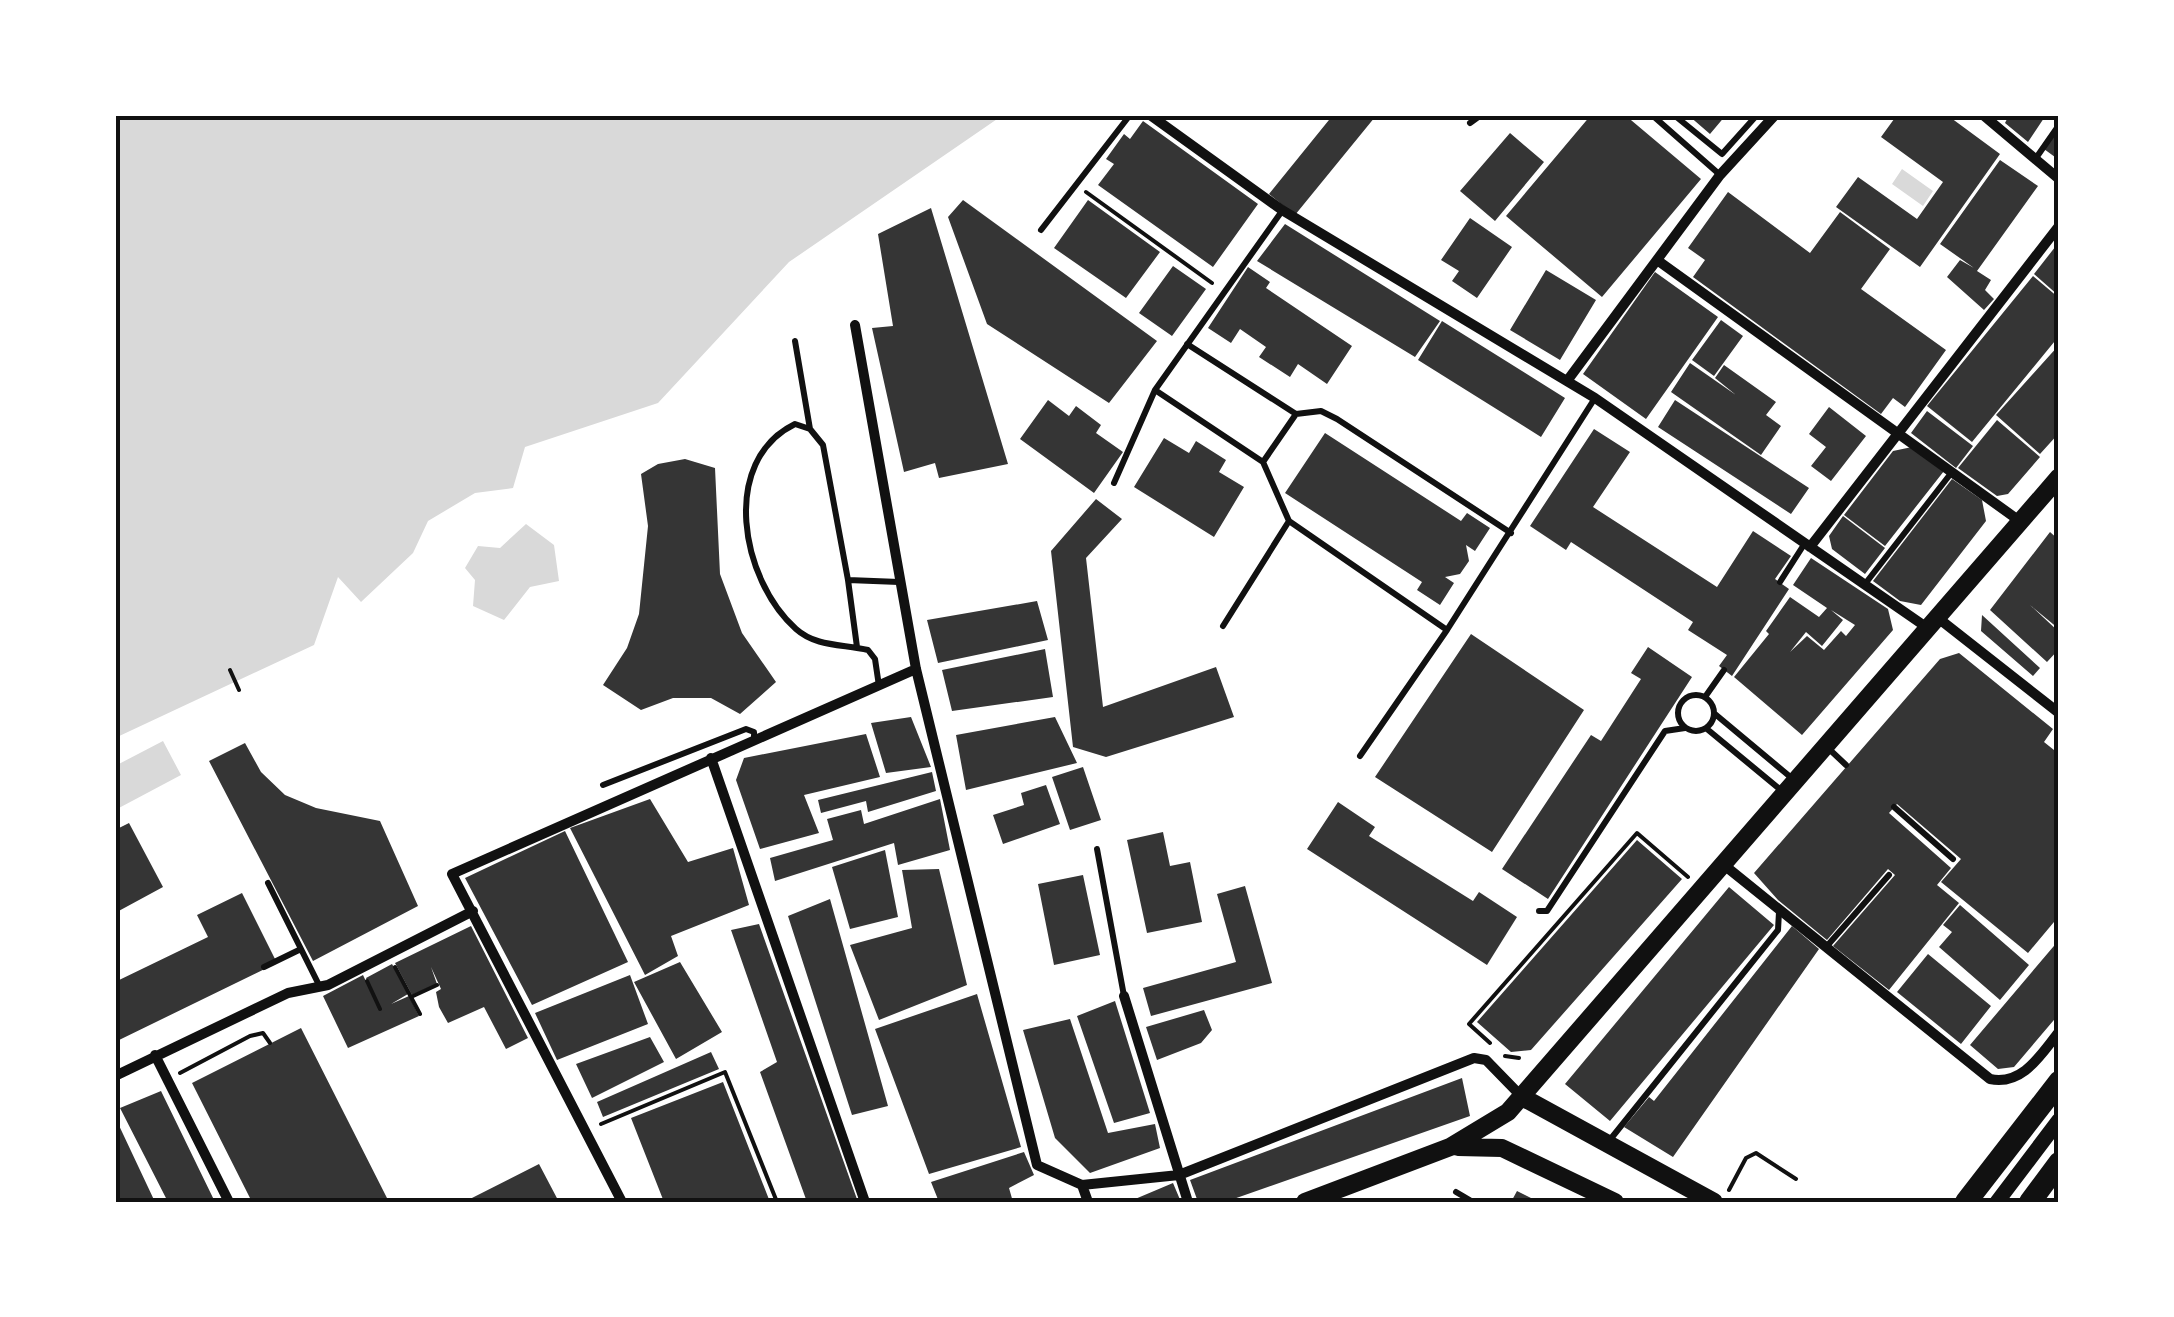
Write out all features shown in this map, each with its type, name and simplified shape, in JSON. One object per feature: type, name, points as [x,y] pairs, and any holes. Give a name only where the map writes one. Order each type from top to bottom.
[{"type":"highway","points":[[1966,1202],[2059,1082]]},
{"type":"highway","points":[[2030,1202],[2059,1163]]},
{"type":"main road","points":[[1306,1202],[1450,1147],[1497,1121],[1522,1097],[2059,477]]},
{"type":"main road","points":[[1522,1097],[1714,1202]]},
{"type":"main road","points":[[1497,1121],[1495,1130],[1502,1148]]},
{"type":"main road","points":[[1450,1147],[1502,1148],[1610,1201]]},
{"type":"street","points":[[1150,115],[1282,210],[1595,398],[2059,713]]},
{"type":"street","points":[[1567,381],[1720,175],[1775,115]]},
{"type":"street","points":[[1983,115],[2059,179]]},
{"type":"street","points":[[1808,545],[2059,226]]},
{"type":"street","points":[[1657,260],[2020,522]]},
{"type":"street","points":[[855,325],[916,669],[1035,1160],[1040,1167],[1082,1185],[1178,1175],[1465,1060],[1486,1060],[1522,1097]]},
{"type":"street","points":[[622,1202],[452,874],[916,669]]},
{"type":"street","points":[[711,758],[864,1202]]},
{"type":"street","points":[[1724,865],[1990,1079],[2008,1080],[2020,1075],[2059,1032]]},
{"type":"street","points":[[115,1076],[288,992],[319,985],[361,968],[473,910]]},
{"type":"street","points":[[1124,996],[1188,1202]]},
{"type":"street","points":[[155,1055],[228,1202]]},
{"type":"street","points":[[1997,1202],[2059,1120]]},
{"type":"street","points":[[1082,1185],[1088,1202]]},
{"type":"lane","points":[[1040,230],[1130,115]]},
{"type":"lane","points":[[1470,123],[1481,115]]},
{"type":"lane","points":[[1652,115],[1720,175]]},
{"type":"lane","points":[[1674,115],[1724,154],[1756,115]]},
{"type":"lane","points":[[2036,158],[2059,125]]},
{"type":"lane","points":[[1114,483],[1155,390],[1282,210]]},
{"type":"lane","points":[[795,341],[810,429],[823,445],[857,647]]},
{"type":"lane","points":[[1187,344],[1296,414],[1321,411],[1337,420],[1512,533]]},
{"type":"lane","points":[[1155,390],[1263,462],[1289,522],[1447,630]]},
{"type":"lane","points":[[1360,756],[1512,533],[1595,398]]},
{"type":"lane","points":[[1263,462],[1296,414]]},
{"type":"lane","points":[[810,429],[794,424],[777,433],[748,475],[747,516],[757,567],[774,605],[798,631],[821,643],[868,650],[875,660],[878,686]]},
{"type":"lane","points":[[1864,584],[1953,471]]},
{"type":"lane","points":[[1223,626],[1289,522]]},
{"type":"lane","points":[[1780,582],[1808,545]]},
{"type":"lane","points":[[848,580],[901,582]]},
{"type":"lane","points":[[1685,728],[1678,712],[1682,700],[1705,697],[1724,670]]},
{"type":"lane","points":[[1705,697],[1714,714],[1792,789]]},
{"type":"lane","points":[[1706,728],[1714,714]]},
{"type":"lane","points":[[1540,912],[1546,913],[1666,730],[1706,728],[1792,789]]},
{"type":"lane","points":[[603,785],[746,729],[754,732],[754,740]]},
{"type":"lane","points":[[1827,748],[1846,765]]},
{"type":"lane","points":[[1894,808],[1953,860]]},
{"type":"lane","points":[[1098,849],[1124,996]]},
{"type":"lane","points":[[1827,946],[1889,875]]},
{"type":"lane","points":[[268,883],[319,985]]},
{"type":"lane","points":[[1606,1146],[1619,1123],[1778,930],[1779,912]]},
{"type":"lane","points":[[264,968],[300,948]]},
{"type":"lane","points":[[1456,1192],[1473,1202]]},
{"type":"path","points":[[1076,184],[1224,292]]},
{"type":"path","points":[[230,670],[239,690]]},
{"type":"path","points":[[1520,1058],[1504,1056],[1470,1024],[1637,833],[1688,877]]},
{"type":"path","points":[[388,954],[420,1014]]},
{"type":"path","points":[[361,968],[380,1009]]},
{"type":"path","points":[[411,998],[437,986]]},
{"type":"path","points":[[167,1080],[250,1036],[263,1033],[270,1044]]},
{"type":"path","points":[[585,1130],[725,1072],[777,1202]]},
{"type":"path","points":[[1723,1202],[1746,1158],[1756,1153],[1796,1180]]},
{"type":"shaded area","points":[[115,115],[1003,115],[789,262],[658,403],[525,447],[513,488],[475,493],[428,521],[413,553],[361,602],[338,577],[314,645],[115,738]]},
{"type":"shaded area","points":[[1902,169],[1933,191],[1923,206],[1892,184]]},
{"type":"shaded area","points":[[526,524],[554,545],[559,581],[530,587],[504,620],[473,606],[475,580],[465,568],[478,546],[500,548]]},
{"type":"shaded area","points":[[163,741],[181,775],[117,809],[115,766]]},
{"type":"building","points":[[1333,115],[1375,117],[1295,215],[1269,194]]},
{"type":"building","points":[[1591,115],[1625,115],[1701,179],[1602,297],[1506,216]]},
{"type":"building","points":[[1688,115],[1726,115],[1710,134]]},
{"type":"building","points":[[1897,115],[1947,115],[2000,154],[1920,267],[1836,207],[1858,177],[1917,219],[1943,182],[1881,137]]},
{"type":"building","points":[[2009,115],[2046,115],[2028,142],[2005,123]]},
{"type":"building","points":[[1143,121],[1258,204],[1213,267],[1098,185],[1114,164],[1106,159],[1124,134],[1130,139]]},
{"type":"building","points":[[2059,128],[2059,160],[2044,149]]},
{"type":"building","points":[[1510,133],[1544,162],[1495,221],[1460,191]]},
{"type":"building","points":[[2000,160],[2038,186],[1977,271],[1991,280],[1985,290],[1994,299],[1984,310],[1947,277],[1960,260],[1974,268],[1940,244]]},
{"type":"building","points":[[1728,192],[1810,253],[1840,212],[1890,249],[1861,289],[1946,350],[1905,407],[1893,398],[1881,414],[1693,277],[1705,260],[1688,248]]},
{"type":"building","points":[[963,200],[1157,341],[1109,403],[987,324],[948,217]]},
{"type":"building","points":[[1088,200],[1160,252],[1126,298],[1054,248]]},
{"type":"building","points":[[931,208],[1008,464],[939,478],[935,463],[904,472],[872,328],[893,326],[878,234]]},
{"type":"building","points":[[1470,218],[1512,247],[1477,298],[1452,281],[1459,271],[1441,260]]},
{"type":"building","points":[[1285,224],[1440,321],[1415,357],[1257,261]]},
{"type":"building","points":[[2059,242],[2059,296],[2034,274]]},
{"type":"building","points":[[1173,266],[1206,289],[1172,336],[1139,313]]},
{"type":"building","points":[[1248,267],[1270,282],[1266,288],[1352,346],[1327,384],[1298,364],[1290,377],[1259,357],[1266,347],[1240,329],[1231,343],[1208,328]]},
{"type":"building","points":[[1546,270],[1596,300],[1560,360],[1510,330]]},
{"type":"building","points":[[1655,272],[1718,317],[1646,419],[1583,374]]},
{"type":"building","points":[[2033,276],[2059,298],[2059,336],[1972,442],[1927,406]]},
{"type":"building","points":[[1721,320],[1743,336],[1714,376],[1692,360]]},
{"type":"building","points":[[1442,321],[1565,398],[1541,437],[1418,360]]},
{"type":"building","points":[[2059,345],[2059,433],[2040,454],[1996,415]]},
{"type":"building","points":[[1690,363],[1736,395],[1715,378],[1724,365],[1776,402],[1766,415],[1781,426],[1761,455],[1671,392]]},
{"type":"building","points":[[1048,400],[1069,416],[1076,406],[1101,425],[1096,433],[1123,452],[1094,493],[1020,439]]},
{"type":"building","points":[[1675,400],[1809,488],[1791,514],[1658,427]]},
{"type":"building","points":[[1829,407],[1866,436],[1831,481],[1811,466],[1826,447],[1809,434]]},
{"type":"building","points":[[1927,411],[1973,446],[1956,468],[1911,433]]},
{"type":"building","points":[[1997,420],[2040,457],[2008,494],[1997,496],[1958,468]]},
{"type":"building","points":[[1594,429],[1630,452],[1593,507],[1717,587],[1753,531],[1791,556],[1775,579],[1789,589],[1732,676],[1719,666],[1727,655],[1688,630],[1693,622],[1571,542],[1566,550],[1530,526]]},
{"type":"building","points":[[1325,433],[1461,521],[1467,513],[1490,528],[1475,551],[1466,545],[1469,561],[1460,574],[1445,577],[1454,583],[1440,605],[1417,590],[1422,582],[1285,493]]},
{"type":"building","points":[[1164,438],[1189,453],[1196,441],[1226,460],[1219,472],[1244,487],[1214,537],[1134,487]]},
{"type":"building","points":[[1912,447],[1944,471],[1885,546],[1844,515],[1893,451]]},
{"type":"building","points":[[685,459],[715,468],[720,574],[742,633],[776,682],[740,714],[711,698],[673,698],[641,710],[603,685],[627,648],[639,614],[648,526],[641,474],[658,464]]},
{"type":"building","points":[[1952,479],[1982,500],[1986,521],[1921,605],[1900,601],[1873,581]]},
{"type":"building","points":[[1096,499],[1122,519],[1086,558],[1103,707],[1216,667],[1234,717],[1106,757],[1073,747],[1051,551]]},
{"type":"building","points":[[1843,516],[1885,548],[1865,574],[1832,549],[1829,536]]},
{"type":"building","points":[[2050,532],[2059,540],[2059,629],[2030,605],[2059,632],[2059,649],[2047,662],[1990,610]]},
{"type":"building","points":[[1811,558],[1888,609],[1893,630],[1802,735],[1734,677],[1769,634],[1766,631],[1790,597],[1819,617],[1827,608],[1793,585]],"holes":[[[1831,610],[1855,625],[1846,636],[1841,631],[1824,650],[1807,636],[1790,652],[1806,632],[1822,646],[1843,620]]]},
{"type":"building","points":[[1037,601],[1048,640],[938,663],[927,620]]},
{"type":"building","points":[[1982,615],[2040,668],[2033,676],[1981,631]]},
{"type":"building","points":[[1471,634],[1584,710],[1492,852],[1375,777]]},
{"type":"building","points":[[1648,647],[1692,677],[1548,899],[1502,869],[1591,735],[1601,741],[1641,679],[1631,673]]},
{"type":"building","points":[[1045,649],[1053,697],[952,711],[942,670]]},
{"type":"building","points":[[1959,653],[2053,729],[2044,742],[2059,754],[2059,916],[2028,953],[1941,882],[1961,859],[1897,804],[1889,813],[1951,868],[1937,885],[1959,903],[1889,990],[1833,946],[1895,875],[1888,869],[1827,940],[1778,900],[1754,873],[1940,659]]},
{"type":"building","points":[[911,717],[931,767],[886,773],[871,723]]},
{"type":"building","points":[[1055,717],[1077,763],[966,790],[956,735]]},
{"type":"building","points":[[866,734],[880,777],[804,795],[819,833],[760,849],[736,780],[744,758]]},
{"type":"building","points":[[245,743],[261,772],[285,795],[316,808],[380,821],[418,906],[313,961],[209,761]]},
{"type":"building","points":[[1083,767],[1101,820],[1070,830],[1052,777]]},
{"type":"building","points":[[932,772],[936,791],[868,812],[866,801],[821,813],[818,800]]},
{"type":"building","points":[[1046,785],[1060,824],[1003,844],[993,815],[1024,805],[1021,793]]},
{"type":"building","points":[[650,799],[688,862],[733,848],[749,905],[671,936],[678,956],[645,975],[570,828]]},
{"type":"building","points":[[940,799],[950,850],[898,865],[894,843],[775,881],[770,858],[833,840],[827,819],[861,810],[864,824]]},
{"type":"building","points":[[1338,802],[1375,827],[1369,836],[1473,901],[1479,892],[1517,917],[1487,965],[1307,849]]},
{"type":"building","points":[[129,823],[163,887],[115,913],[115,830]]},
{"type":"building","points":[[565,831],[628,962],[532,1005],[465,878]]},
{"type":"building","points":[[1163,832],[1170,866],[1190,862],[1202,922],[1147,933],[1127,840]]},
{"type":"building","points":[[1637,840],[1682,879],[1531,1050],[1511,1052],[1477,1022]]},
{"type":"building","points":[[885,850],[898,917],[850,929],[832,867]]},
{"type":"building","points":[[939,869],[967,985],[879,1020],[850,945],[912,928],[902,870]]},
{"type":"building","points":[[1083,875],[1100,955],[1054,965],[1038,884]]},
{"type":"building","points":[[1245,886],[1272,983],[1151,1016],[1143,988],[1236,962],[1217,894]]},
{"type":"building","points":[[1729,887],[1774,925],[1610,1121],[1565,1084]]},
{"type":"building","points":[[242,893],[277,963],[115,1042],[115,982],[208,937],[197,915]]},
{"type":"building","points":[[830,899],[888,1106],[852,1115],[788,916]]},
{"type":"building","points":[[1960,905],[2029,965],[2000,1000],[1939,947],[1952,932],[1943,925]]},
{"type":"building","points":[[759,924],[858,1202],[807,1202],[760,1072],[777,1062],[731,930]]},
{"type":"building","points":[[471,926],[528,1038],[506,1049],[484,1007],[448,1023],[439,1007],[436,992],[441,989],[431,967],[437,984],[412,995],[395,963]]},
{"type":"building","points":[[1792,926],[1819,949],[1673,1157],[1624,1127],[1649,1097],[1654,1101]]},
{"type":"building","points":[[2059,940],[2059,1014],[2014,1067],[1998,1069],[1970,1045]]},
{"type":"building","points":[[1928,954],[1991,1006],[1961,1044],[1897,992]]},
{"type":"building","points":[[680,962],[722,1032],[676,1059],[634,982]]},
{"type":"building","points":[[392,964],[408,994],[391,1004],[409,996],[419,1016],[348,1048],[323,996],[363,975],[380,1011],[366,978]]},
{"type":"building","points":[[630,975],[648,1024],[557,1060],[535,1013]]},
{"type":"building","points":[[977,994],[1021,1147],[929,1174],[875,1029]]},
{"type":"building","points":[[1115,1001],[1150,1113],[1114,1123],[1077,1016]]},
{"type":"building","points":[[1204,1010],[1212,1030],[1201,1043],[1157,1060],[1146,1027]]},
{"type":"building","points":[[1070,1019],[1108,1133],[1155,1124],[1160,1148],[1090,1173],[1055,1138],[1023,1030]]},
{"type":"building","points":[[301,1028],[389,1202],[252,1202],[192,1083]]},
{"type":"building","points":[[650,1037],[664,1062],[592,1098],[576,1064]]},
{"type":"building","points":[[711,1052],[719,1069],[603,1117],[597,1102]]},
{"type":"building","points":[[1462,1078],[1470,1116],[1225,1202],[1198,1202],[1190,1180]]},
{"type":"building","points":[[723,1082],[770,1202],[664,1202],[631,1118]]},
{"type":"building","points":[[161,1091],[215,1202],[168,1202],[120,1108]]},
{"type":"building","points":[[115,1117],[155,1202],[115,1202]]},
{"type":"building","points":[[1024,1152],[1034,1175],[1009,1188],[1013,1202],[939,1202],[931,1182]]},
{"type":"building","points":[[539,1164],[559,1202],[464,1202]]},
{"type":"building","points":[[1173,1183],[1181,1202],[1128,1202]]},
{"type":"building","points":[[1517,1191],[1539,1202],[1511,1202]]}]
